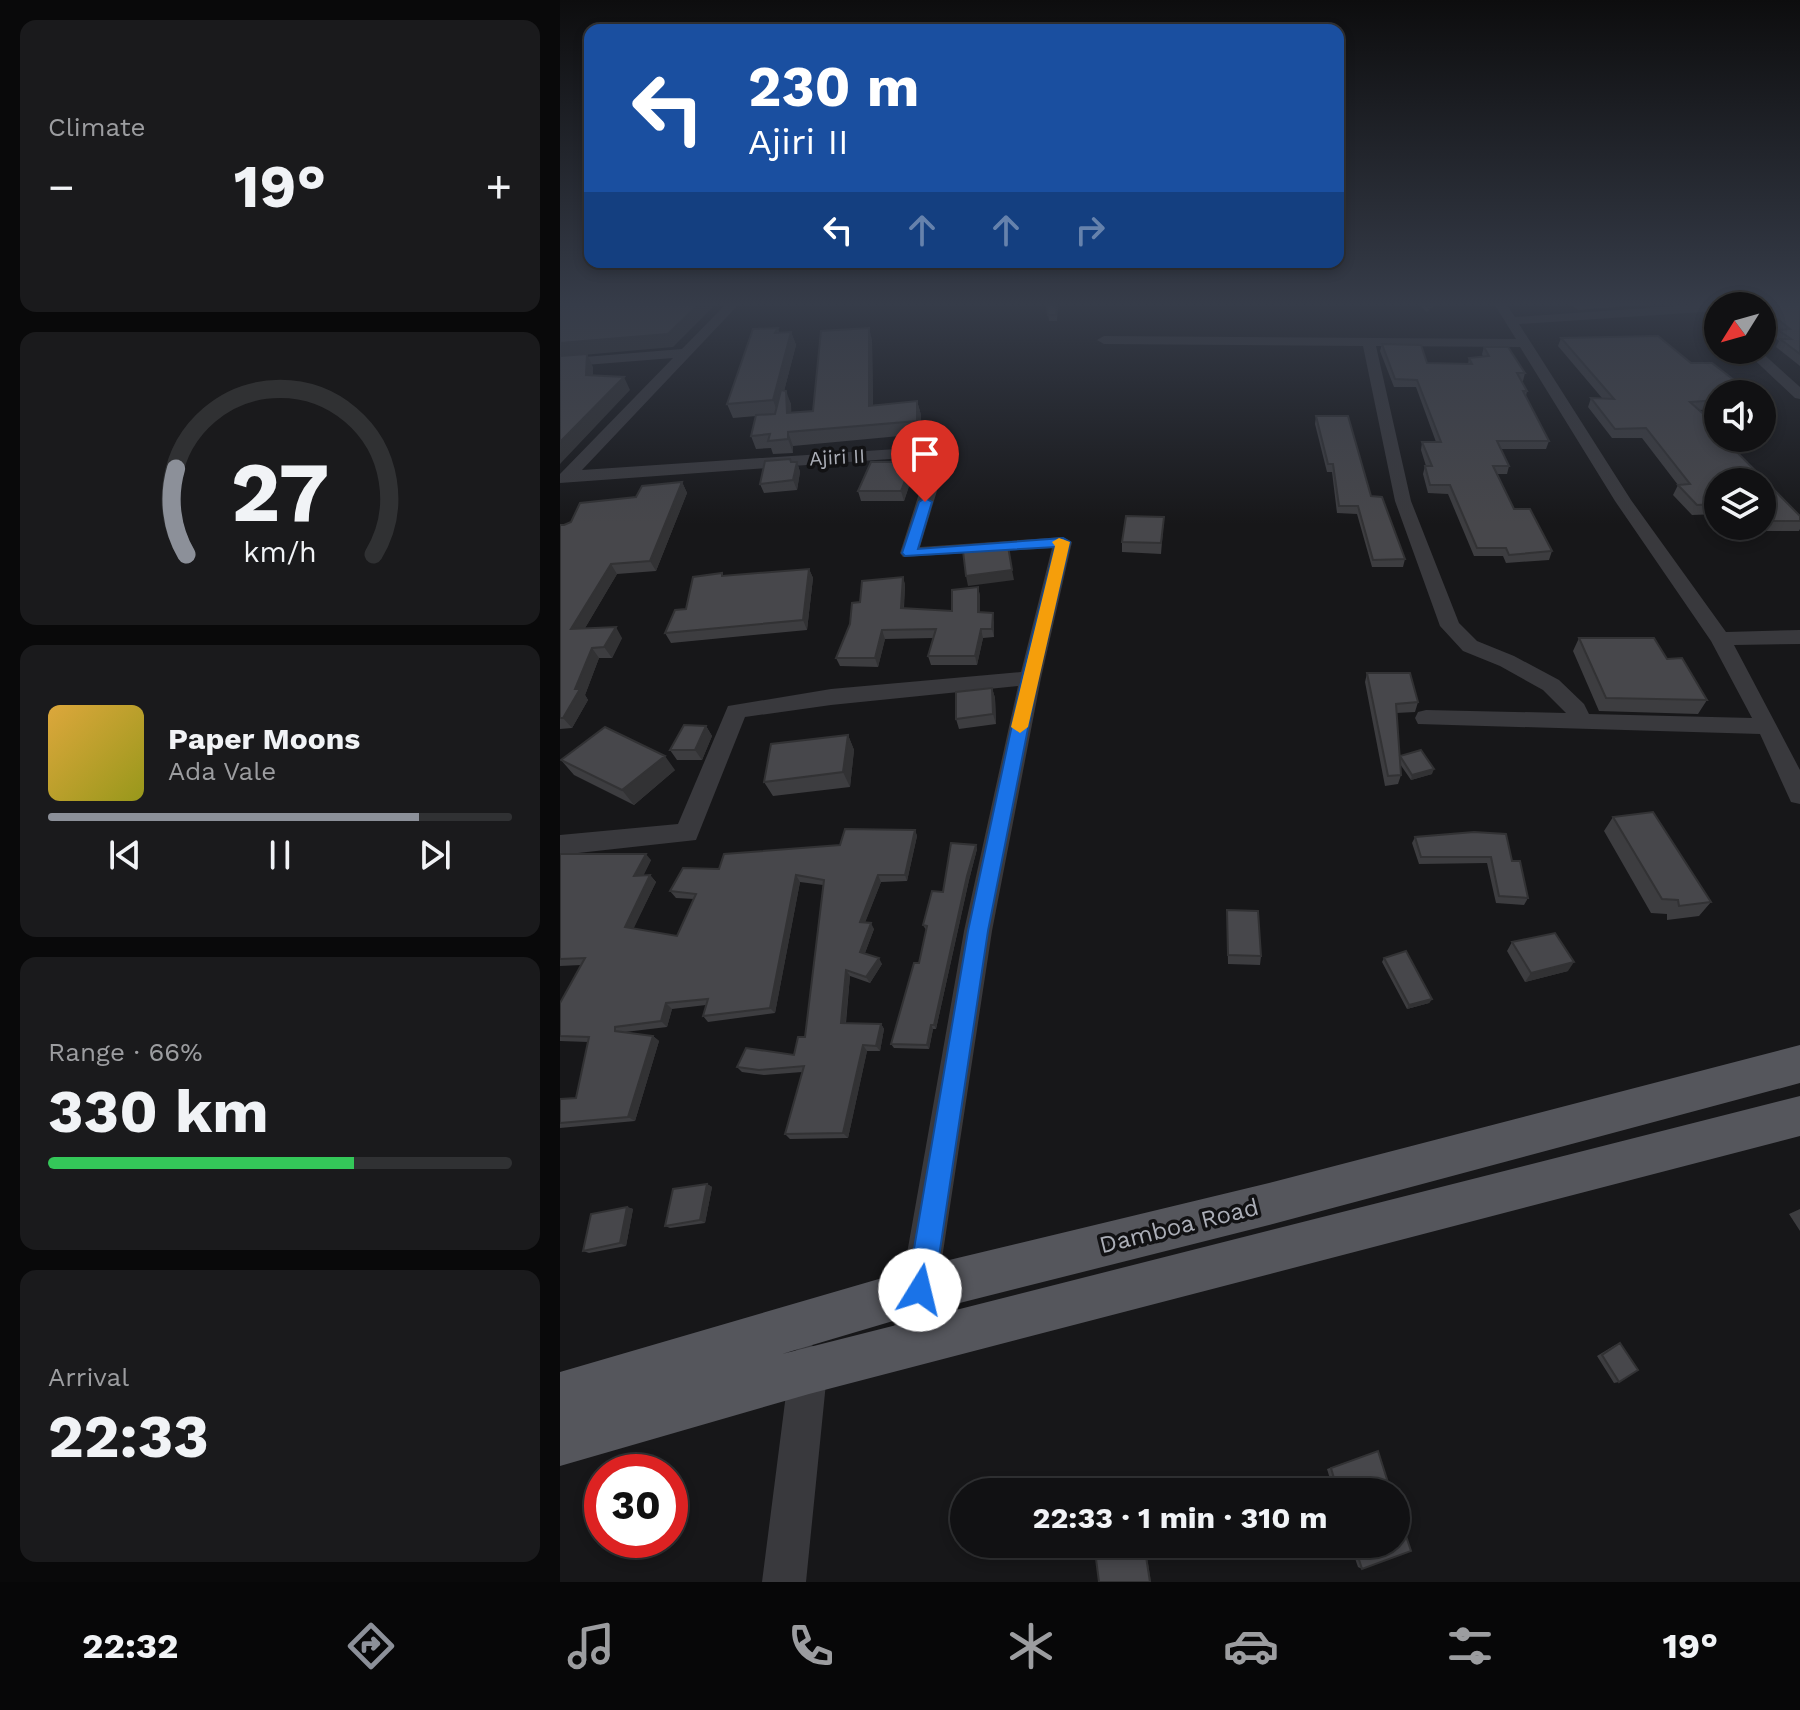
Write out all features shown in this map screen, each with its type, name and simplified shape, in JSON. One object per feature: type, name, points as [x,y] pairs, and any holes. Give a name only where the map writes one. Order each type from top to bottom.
[{"type":"main road","name":"Damboa Road","points":[[560,1396],[920,1290],[1269,1204],[1800,1064]]},
{"type":"main road","points":[[560,1441],[809,1370],[1800,1116]]},
{"type":"street","points":[[564,480],[666,376]]},
{"type":"street","points":[[1376,376],[1403,501],[1450,626],[1470,646],[1507,661],[1551,685],[1576,709],[1580,722]]},
{"type":"street","points":[[1545,376],[1623,501],[1720,639],[1768,726],[1800,795]]},
{"type":"street","points":[[1779,376],[1800,395]]},
{"type":"street","name":"Ajiri II","points":[[564,480],[941,451],[909,553],[1063,542],[1030,678],[978,931],[910,1344]]},
{"type":"street","points":[[1720,639],[1800,637]]},
{"type":"street","points":[[560,845],[687,833],[705,785],[726,744],[736,711],[831,697],[1030,678]]},
{"type":"street","points":[[1426,718],[1768,726]]},
{"type":"street","points":[[784,1582],[809,1370],[809,1325]]},
{"type":"building","points":[[560,376],[624,377],[560,442]]},
{"type":"building","points":[[737,376],[779,376],[773,400],[727,404]]},
{"type":"building","points":[[817,376],[869,376],[869,406],[917,401],[917,421],[788,432],[788,439],[768,441],[770,434],[751,436],[756,415],[775,414],[781,390],[786,391],[787,413],[813,411]]},
{"type":"building","points":[[1394,376],[1519,376],[1527,391],[1523,391],[1549,441],[1497,441],[1509,466],[1493,466],[1514,509],[1530,509],[1552,551],[1509,555],[1506,548],[1477,548],[1450,485],[1430,485],[1425,466],[1432,466],[1422,442],[1441,442],[1417,380],[1395,379]]},
{"type":"building","points":[[1594,376],[1729,376],[1734,380],[1704,380],[1704,401],[1690,402],[1704,414],[1704,452],[1737,452],[1753,468],[1704,468],[1704,505],[1697,505],[1678,485],[1690,484],[1646,428],[1615,429],[1591,398],[1614,399]]},
{"type":"building","points":[[1316,416],[1348,416],[1371,496],[1382,497],[1405,559],[1373,560],[1358,506],[1339,506],[1333,464],[1328,464]]},
{"type":"building","points":[[790,459],[797,462],[793,480],[760,484],[765,461]]},
{"type":"building","points":[[871,462],[912,462],[901,491],[858,491]]},
{"type":"building","points":[[682,482],[650,561],[611,564],[571,629],[616,627],[604,647],[592,648],[575,689],[580,689],[563,718],[560,718],[560,525],[571,522],[580,503],[636,497],[642,486]]},
{"type":"building","points":[[1776,492],[1800,516],[1800,521],[1776,521]]},
{"type":"building","points":[[1126,516],[1164,517],[1161,543],[1122,542]]},
{"type":"building","points":[[1008,546],[1012,570],[966,576],[963,551]]},
{"type":"building","points":[[809,569],[803,620],[665,633],[675,610],[686,609],[693,577]]},
{"type":"building","points":[[903,577],[901,608],[952,611],[952,590],[978,587],[978,612],[993,613],[992,629],[981,629],[975,656],[928,656],[936,629],[882,630],[875,658],[836,658],[850,624],[852,603],[860,602],[862,581]]},
{"type":"building","points":[[1579,638],[1654,638],[1667,659],[1682,658],[1707,700],[1606,698]]},
{"type":"building","points":[[1367,673],[1410,673],[1418,702],[1396,704],[1401,775],[1388,776]]},
{"type":"building","points":[[992,688],[993,714],[956,719],[956,692]]},
{"type":"building","points":[[684,725],[706,726],[695,750],[670,750]]},
{"type":"building","points":[[605,727],[665,756],[622,790],[561,760]]},
{"type":"building","points":[[848,735],[843,772],[764,782],[771,744]]},
{"type":"building","points":[[1421,750],[1434,769],[1412,775],[1400,756]]},
{"type":"building","points":[[1653,812],[1711,902],[1679,906],[1678,900],[1662,899],[1613,817]]},
{"type":"building","points":[[845,829],[915,830],[905,875],[878,875],[860,922],[871,923],[860,952],[879,958],[866,977],[846,970],[841,1023],[881,1024],[876,1046],[863,1045],[843,1133],[785,1134],[804,1066],[759,1070],[737,1067],[746,1048],[794,1055],[798,1037],[805,1037],[824,880],[796,875],[770,1008],[703,1016],[708,999],[666,1003],[661,1021],[615,1027],[615,1031],[653,1036],[628,1117],[560,1123],[560,1099],[576,1098],[589,1037],[560,1036],[560,1003],[585,958],[560,959],[560,854],[646,854],[634,876],[650,875],[625,927],[677,936],[696,894],[670,891],[683,868],[719,869],[724,854],[840,845]]},
{"type":"building","points":[[1474,832],[1506,834],[1512,861],[1520,861],[1528,898],[1499,896],[1491,857],[1421,857],[1415,837]]},
{"type":"building","points":[[951,843],[976,845],[934,1025],[931,1025],[927,1045],[891,1044],[914,963],[919,963],[927,926],[923,925],[932,891],[943,892]]},
{"type":"building","points":[[1227,910],[1258,911],[1261,956],[1228,955]]},
{"type":"building","points":[[1555,933],[1574,962],[1531,973],[1512,942]]},
{"type":"building","points":[[1406,951],[1432,999],[1409,1005],[1384,958]]},
{"type":"building","points":[[707,1184],[700,1220],[665,1226],[673,1189]]},
{"type":"building","points":[[627,1207],[620,1243],[583,1251],[591,1214]]},
{"type":"building","points":[[1620,1343],[1638,1370],[1619,1382],[1602,1355]]},
{"type":"building","points":[[1378,1451],[1387,1478],[1334,1478],[1331,1468]]},
{"type":"building","points":[[1146,1558],[1150,1582],[1099,1582],[1096,1559]]},
{"type":"building","points":[[1358,1558],[1392,1558],[1362,1569]]},
{"type":"slow traffic","points":[[1020,727],[1063,542],[1059,542]]},
{"type":"route","points":[[920,1290],[978,931],[1030,678],[1063,542],[909,553],[925,502]]}]
